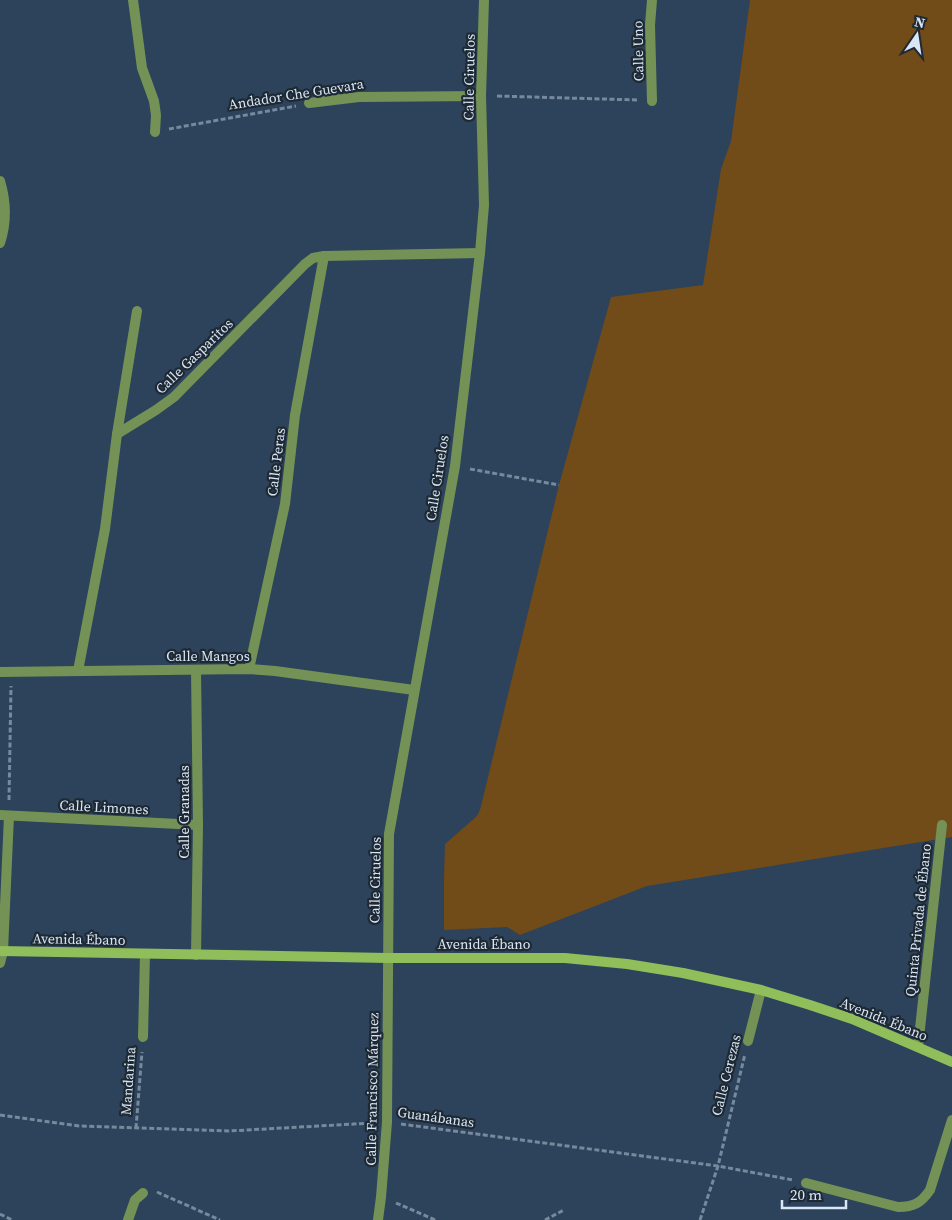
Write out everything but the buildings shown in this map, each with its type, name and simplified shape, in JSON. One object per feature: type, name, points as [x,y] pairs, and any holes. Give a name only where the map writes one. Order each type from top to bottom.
[{"type":"main road","name":"Avenida Ébano","points":[[2,951],[388,958],[565,958],[627,964],[684,973],[761,990],[852,1019],[952,1062]]},
{"type":"street","points":[[133,0],[142,68],[154,101],[156,115],[155,132]]},
{"type":"street","name":"Calle Ciruelos","points":[[388,958],[389,834],[455,466],[480,254],[484,205],[481,96],[484,0]]},
{"type":"street","name":"Calle Uno","points":[[652,0],[650,25],[652,101]]},
{"type":"street","name":"Andador Che Guevara","points":[[309,103],[359,97],[481,96]]},
{"type":"street","points":[[0,181],[4,195],[5,216],[0,243]]},
{"type":"street","name":"Calle Gasparitos","points":[[117,434],[156,410],[174,396],[313,258],[324,256],[480,254]]},
{"type":"street","name":"Calle Peras","points":[[249,669],[285,504],[295,415],[324,256]]},
{"type":"street","points":[[78,671],[105,529],[117,434],[137,311]]},
{"type":"street","name":"Calle Mangos","points":[[0,672],[249,669],[414,690]]},
{"type":"street","name":"Calle Granadas","points":[[196,670],[198,825],[196,955]]},
{"type":"street","points":[[0,963],[2,951],[4,816]]},
{"type":"street","name":"Calle Limones","points":[[4,816],[198,825]]},
{"type":"street","name":"Quinta Privada de Ébano","points":[[918,1047],[942,825]]},
{"type":"street","points":[[143,1037],[145,954]]},
{"type":"street","name":"Calle Francisco Márquez","points":[[378,1220],[387,1122],[388,958]]},
{"type":"street","name":"Calle Cerezas","points":[[748,1041],[761,990]]},
{"type":"street","points":[[806,1183],[898,1207],[917,1205],[930,1190],[952,1120]]},
{"type":"street","points":[[128,1220],[135,1200],[143,1194]]},
{"type":"path","points":[[481,96],[652,101]]},
{"type":"path","name":"Andador Che Guevara","points":[[155,132],[309,103]]},
{"type":"path","points":[[455,466],[559,486]]},
{"type":"path","points":[[4,816],[11,672]]},
{"type":"path","name":"Mandarina","points":[[136,1128],[143,1037]]},
{"type":"path","name":"Calle Cerezas","points":[[700,1220],[718,1166],[748,1041]]},
{"type":"path","name":"Guanábanas","points":[[0,1115],[79,1126],[229,1131],[387,1122],[718,1166],[806,1183]]},
{"type":"path","points":[[143,1194],[155,1192],[220,1220]]},
{"type":"path","points":[[381,1197],[434,1220]]},
{"type":"path","points":[[545,1220],[564,1210]]},
{"type":"path","points":[[0,1214],[12,1220]]},
{"type":"shaded area","points":[[750,0],[952,0],[952,837],[647,886],[520,935],[507,927],[444,930],[445,844],[477,816],[480,810],[559,485],[611,297],[703,285],[721,169],[731,141]]}]
